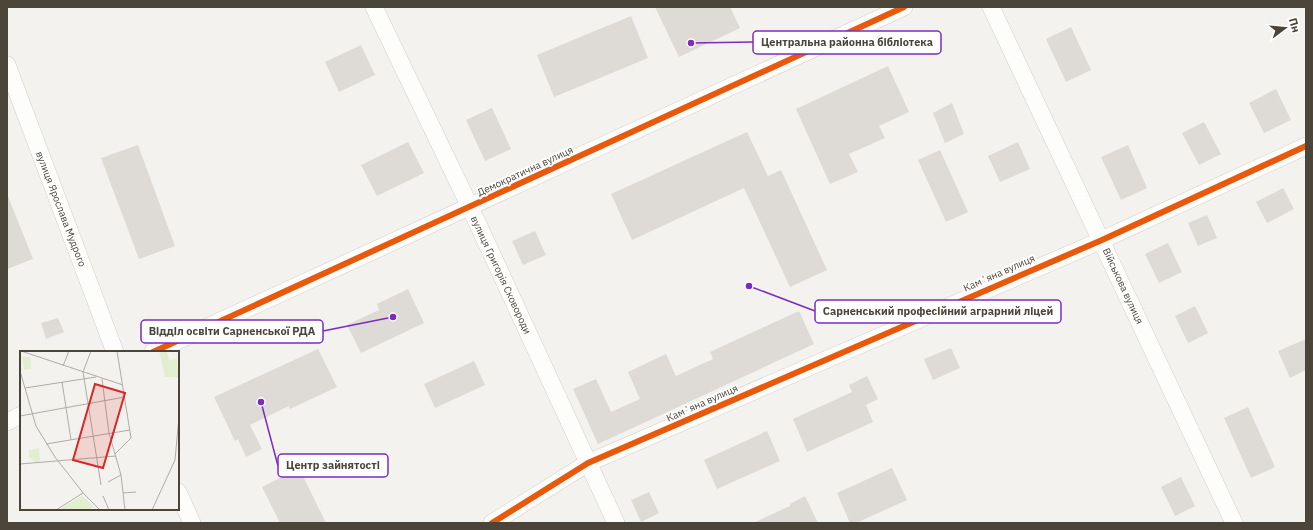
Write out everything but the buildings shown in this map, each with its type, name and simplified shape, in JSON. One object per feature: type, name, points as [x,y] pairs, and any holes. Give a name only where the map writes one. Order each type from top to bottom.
[{"type":"street","name":"вулиця Григорія Сковороди","points":[[374,7],[470,207],[616,523]]},
{"type":"street","name":"Демократична вулиця","points":[[155,351],[904,7]]},
{"type":"street","name":"Військова вулиця","points":[[992,7],[1234,523]]},
{"type":"street","name":"вулиця Ярослава Мудрого","points":[[7,66],[115,351]]},
{"type":"street","name":"Камʼяна вулиця","points":[[492,523],[588,464],[1102,240],[1306,146]]},
{"type":"street","points":[[7,422],[20,416]]},
{"type":"street","points":[[179,494],[192,523]]},
{"type":"cycle path","points":[[155,351],[904,7]]},
{"type":"cycle path","points":[[492,523],[588,463],[1102,240],[1306,146]]},
{"type":"place","name":"Центральна районна бібліотека","points":[[691,43]]},
{"type":"place","name":"Сарненський професійний аграрний ліцей","points":[[749,286]]},
{"type":"place","name":"Відділ освіти Сарненської РДА","points":[[393,317]]},
{"type":"place","name":"Центр зайнятості","points":[[261,402]]}]
